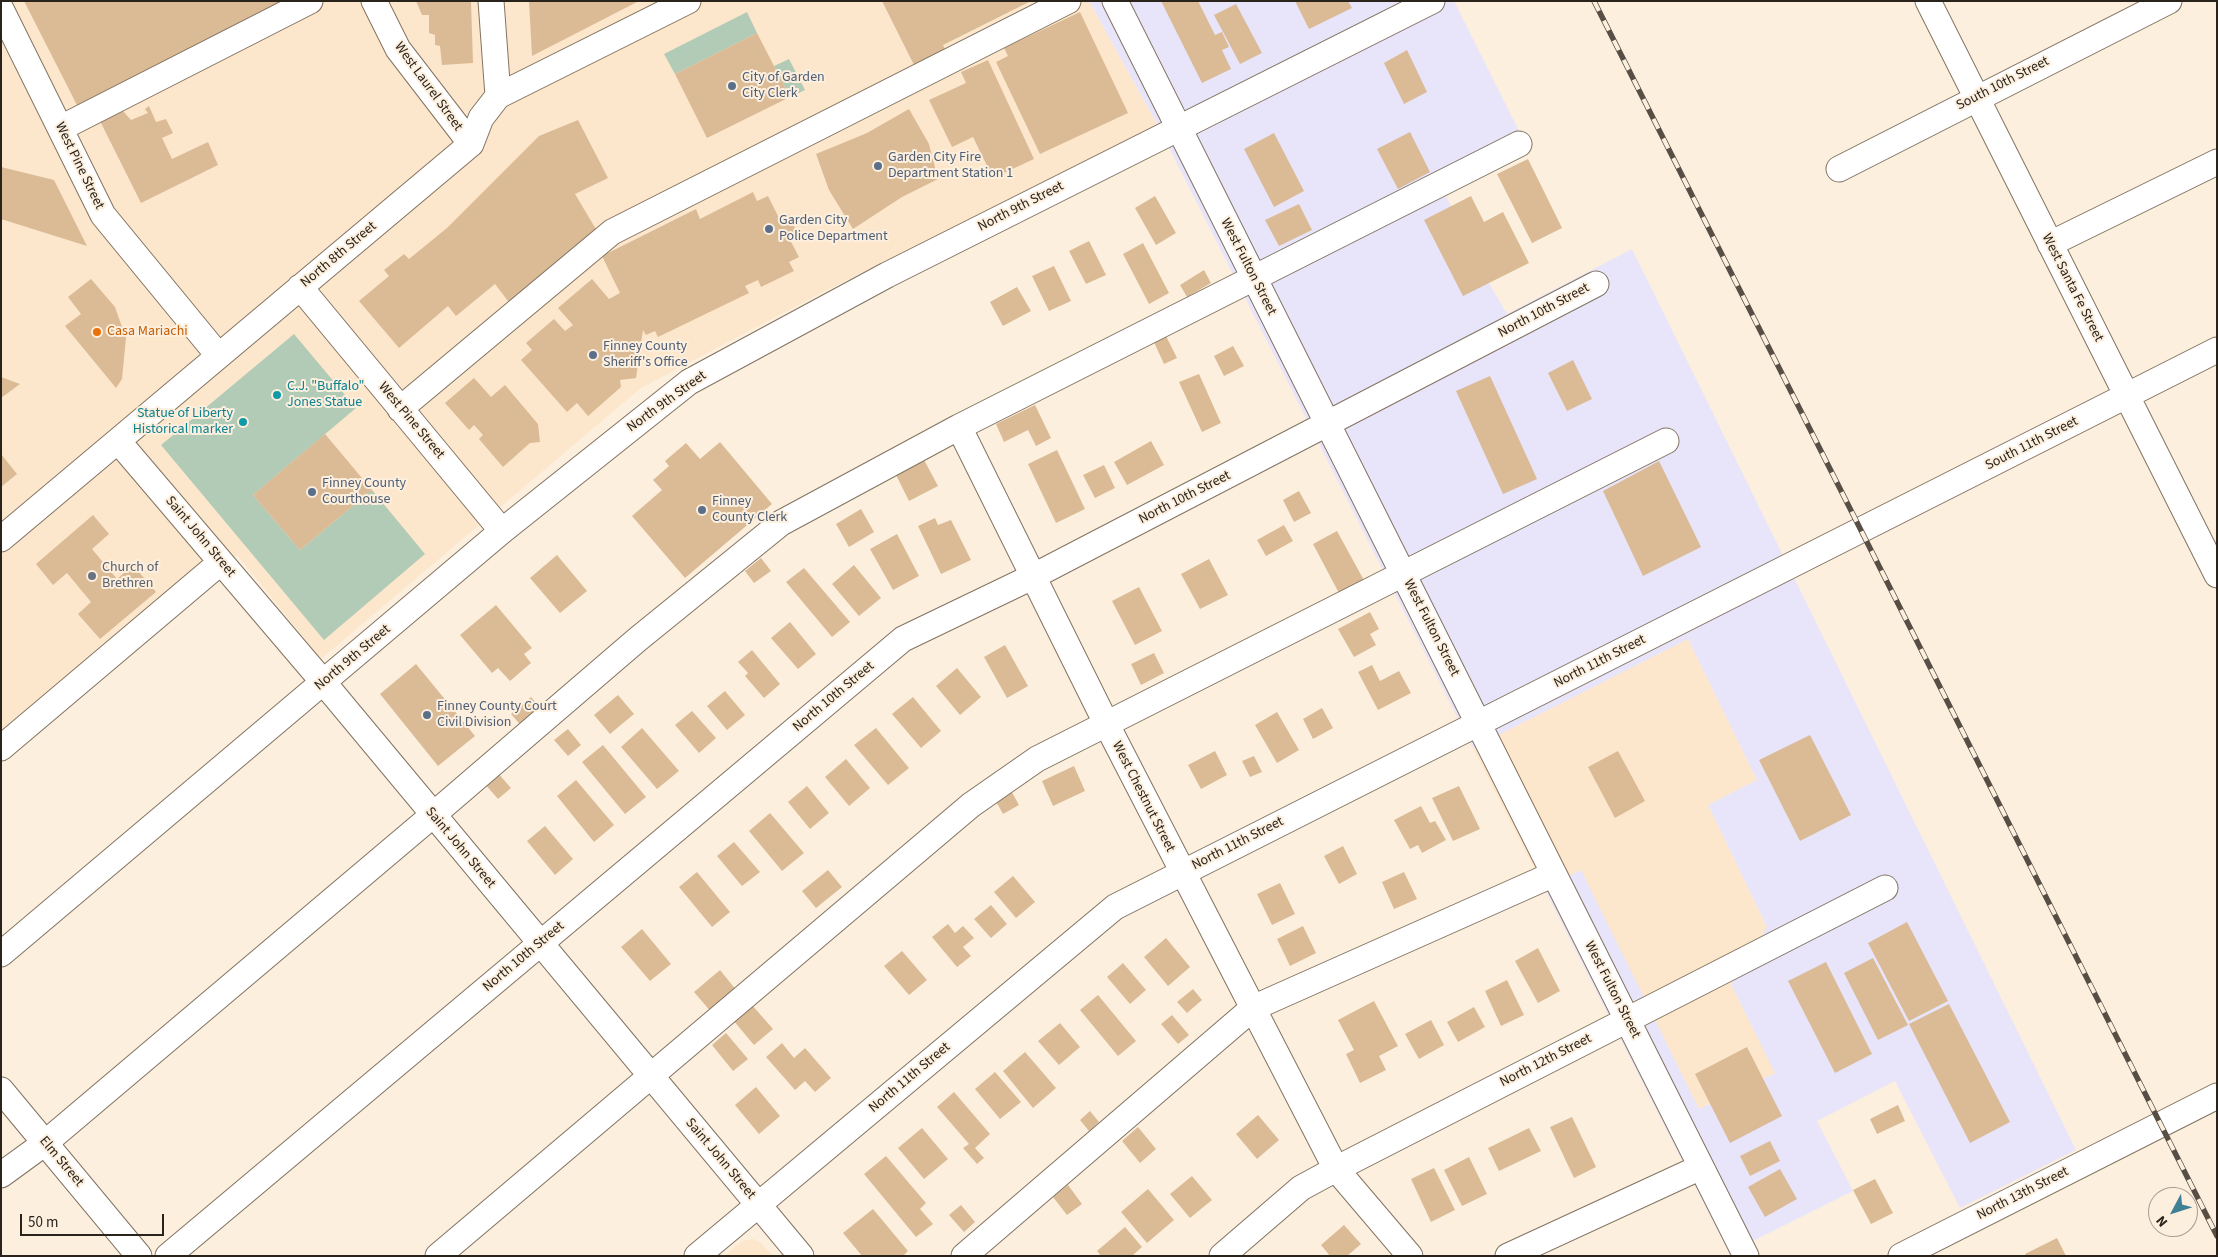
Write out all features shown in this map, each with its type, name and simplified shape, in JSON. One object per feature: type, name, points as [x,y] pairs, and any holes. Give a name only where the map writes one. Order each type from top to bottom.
[{"type":"street","points":[[61,128],[310,1]]},
{"type":"street","name":"West Laurel Street","points":[[374,1],[398,49],[471,144]]},
{"type":"street","points":[[491,1],[498,96]]},
{"type":"street","name":"North 8th Street","points":[[1,539],[471,144],[481,118],[498,96],[688,1]]},
{"type":"street","points":[[400,409],[612,232],[1068,1]]},
{"type":"street","name":"West Fulton Street","points":[[1115,1],[1746,1256]]},
{"type":"street","name":"North 9th Street","points":[[1,954],[502,531],[689,382],[887,275],[1432,1]]},
{"type":"street","name":"West Santa Fe Street","points":[[1928,1],[2127,396],[2208,538],[2217,575]]},
{"type":"street","name":"South 10th Street","points":[[1839,169],[1976,97],[2169,1]]},
{"type":"street","name":"West Pine Street","points":[[1,9],[10,50],[61,128],[103,215],[218,355]]},
{"type":"street","points":[[1,1175],[45,1143],[638,639],[781,523],[959,428],[1519,144]]},
{"type":"street","points":[[2050,244],[2217,162]]},
{"type":"street","name":"North 10th Street","points":[[168,1256],[903,639],[1032,577],[1596,284]]},
{"type":"street","name":"West Pine Street","points":[[300,288],[502,531]]},
{"type":"street","name":"South 11th Street","points":[[1848,537],[2217,350]]},
{"type":"street","name":"West Chestnut Street","points":[[959,428],[1107,725],[1336,1169],[1410,1256]]},
{"type":"street","name":"Saint John Street","points":[[118,441],[324,683],[801,1256]]},
{"type":"street","points":[[438,1256],[971,805],[1038,759],[1666,441]]},
{"type":"street","name":"North 11th Street","points":[[697,1256],[1115,907],[1848,537]]},
{"type":"street","points":[[1,748],[221,562]]},
{"type":"street","points":[[964,1256],[1253,1008],[1554,874]]},
{"type":"street","name":"North 12th Street","points":[[1222,1256],[1301,1188],[1885,888]]},
{"type":"street","name":"Elm Street","points":[[1,1090],[139,1256]]},
{"type":"street","name":"North 13th Street","points":[[1900,1256],[2217,1096]]},
{"type":"street","points":[[1508,1256],[1701,1167]]},
{"type":"shaded area","points":[[1,1],[1089,1],[1157,124],[827,290],[641,388],[321,659],[237,555],[1,758]]},
{"type":"shaded area","points":[[1089,1],[1454,1],[1528,149],[1443,190],[1489,283],[1507,314],[1632,249],[2076,1150],[1960,1208],[1895,1081],[1817,1121],[1853,1191],[1729,1253],[1544,888],[1581,870],[1699,1109],[1775,1073],[1731,984],[1767,927],[1708,805],[1757,780],[1688,639],[1473,748],[1157,124]]},
{"type":"shaded area","points":[[1688,638],[1757,780],[1708,805],[1767,927],[1731,984],[1776,1073],[1699,1110],[1581,871],[1544,888],[1473,748]]},
{"type":"shaded area","points":[[754,1239],[762,1244],[773,1256],[724,1256],[742,1241]]},
{"type":"green space","points":[[747,12],[757,33],[675,74],[664,54]]},
{"type":"green space","points":[[789,59],[805,90],[790,97],[774,66]]},
{"type":"green space","points":[[294,334],[356,408],[253,495],[300,550],[372,490],[425,554],[324,640],[161,445]]},
{"type":"building","points":[[24,1],[303,1],[81,113]]},
{"type":"building","points":[[416,1],[471,1],[473,63],[442,65],[440,46],[435,45],[435,35],[429,33],[429,15],[422,15]]},
{"type":"building","points":[[529,1],[639,1],[532,56]]},
{"type":"building","points":[[882,1],[1031,1],[943,45],[951,62],[920,77]]},
{"type":"building","points":[[1161,1],[1198,1],[1215,35],[1222,32],[1229,47],[1222,50],[1231,69],[1202,83]]},
{"type":"building","points":[[1295,1],[1348,1],[1352,8],[1309,29]]},
{"type":"building","points":[[1236,4],[1262,53],[1240,64],[1214,15]]},
{"type":"building","points":[[1080,12],[1128,113],[1040,154],[996,62],[1008,56],[1004,48]]},
{"type":"building","name":"City of Garden City Clerk","points":[[757,33],[790,97],[707,138],[675,74]]},
{"type":"building","points":[[1407,50],[1427,92],[1404,104],[1384,63]]},
{"type":"building","points":[[988,60],[1034,159],[993,178],[973,137],[952,147],[929,100],[966,83],[961,72]]},
{"type":"building","points":[[149,106],[156,122],[166,119],[173,133],[162,138],[172,159],[208,142],[218,165],[141,203],[100,121],[122,110],[131,120],[148,113],[145,109]]},
{"type":"building","name":"Garden City Fire Department Station 1","points":[[909,109],[929,144],[938,179],[902,197],[853,229],[829,190],[816,154],[867,133]]},
{"type":"building","points":[[578,120],[608,178],[575,194],[600,236],[519,300],[508,301],[495,284],[456,316],[448,306],[399,348],[359,301],[389,276],[384,270],[404,254],[409,259],[447,228],[539,136]]},
{"type":"building","points":[[1410,132],[1430,172],[1398,189],[1377,149]]},
{"type":"building","points":[[1274,133],[1304,191],[1274,207],[1244,149]]},
{"type":"building","points":[[1528,159],[1562,228],[1532,243],[1497,174]]},
{"type":"building","points":[[1,167],[54,180],[87,246],[1,219]]},
{"type":"building","points":[[753,192],[757,201],[768,196],[779,218],[788,214],[798,234],[789,238],[799,257],[789,262],[794,271],[761,287],[758,280],[745,286],[749,293],[658,337],[655,331],[646,335],[643,330],[636,378],[620,380],[621,387],[588,416],[577,403],[567,412],[521,360],[532,350],[526,343],[554,319],[565,331],[573,325],[558,308],[592,279],[609,299],[620,293],[602,256],[696,209],[700,219]]},
{"type":"building","points":[[1155,196],[1176,233],[1156,245],[1135,208]]},
{"type":"building","points":[[1471,196],[1484,222],[1503,212],[1529,263],[1463,296],[1424,220]]},
{"type":"building","points":[[1299,204],[1312,230],[1279,246],[1265,220]]},
{"type":"building","points":[[1089,241],[1106,275],[1086,284],[1069,251]]},
{"type":"building","points":[[1143,243],[1169,293],[1149,304],[1123,254]]},
{"type":"building","points":[[1054,266],[1071,301],[1049,311],[1032,276]]},
{"type":"building","points":[[1204,270],[1211,283],[1187,297],[1180,285]]},
{"type":"building","name":"Casa Mariachi","points":[[91,279],[115,307],[126,338],[122,379],[116,388],[65,326],[81,314],[68,297]]},
{"type":"building","points":[[1017,287],[1031,311],[1003,326],[990,302]]},
{"type":"building","points":[[1165,334],[1177,358],[1164,364],[1153,340]]},
{"type":"building","points":[[1233,346],[1244,366],[1224,376],[1214,356]]},
{"type":"building","points":[[1573,360],[1592,399],[1567,411],[1548,373]]},
{"type":"building","points":[[1199,374],[1221,423],[1202,432],[1179,382]]},
{"type":"building","points":[[1490,376],[1537,479],[1503,494],[1456,391]]},
{"type":"building","points":[[1,377],[20,384],[1,398]]},
{"type":"building","points":[[474,378],[491,397],[505,385],[538,424],[540,442],[530,443],[503,467],[479,439],[483,435],[474,425],[469,430],[445,403]]},
{"type":"building","points":[[1035,405],[1051,438],[1036,446],[1028,430],[1004,442],[996,424]]},
{"type":"building","name":"Finney County Courthouse","points":[[325,434],[372,490],[300,550],[253,495]]},
{"type":"building","points":[[1151,441],[1164,465],[1127,485],[1114,462]]},
{"type":"building","name":"Finney County Clerk","points":[[720,442],[772,504],[685,578],[632,516],[662,490],[653,480],[669,466],[665,461],[686,443],[700,459]]},
{"type":"building","points":[[1057,450],[1085,509],[1056,523],[1028,464]]},
{"type":"building","points":[[1,454],[17,474],[1,487]]},
{"type":"building","points":[[923,458],[938,486],[909,501],[895,473]]},
{"type":"building","points":[[1659,461],[1701,547],[1643,576],[1603,491]]},
{"type":"building","points":[[1104,465],[1115,488],[1095,498],[1083,475]]},
{"type":"building","points":[[1299,491],[1311,513],[1294,522],[1283,500]]},
{"type":"building","points":[[861,509],[874,532],[849,547],[836,524]]},
{"type":"building","name":"Church of Brethren","points":[[93,515],[109,534],[92,549],[117,579],[133,565],[156,592],[100,639],[78,614],[91,602],[67,573],[53,585],[36,564]]},
{"type":"building","points":[[935,518],[938,525],[951,520],[971,560],[941,574],[918,526]]},
{"type":"building","points":[[1284,525],[1293,541],[1266,556],[1257,540]]},
{"type":"building","points":[[1337,531],[1366,584],[1341,597],[1313,544]]},
{"type":"building","points":[[897,534],[919,576],[893,590],[870,549]]},
{"type":"building","points":[[557,555],[587,591],[560,613],[530,578]]},
{"type":"building","points":[[761,558],[771,571],[754,583],[745,571]]},
{"type":"building","points":[[1209,559],[1228,595],[1200,609],[1181,574]]},
{"type":"building","points":[[854,565],[881,598],[859,616],[832,584]]},
{"type":"building","points":[[804,568],[850,622],[832,637],[786,582]]},
{"type":"building","points":[[1139,587],[1162,631],[1135,645],[1112,601]]},
{"type":"building","points":[[496,605],[532,648],[524,654],[531,663],[510,681],[498,668],[492,673],[460,635]]},
{"type":"building","points":[[1370,612],[1379,629],[1370,634],[1376,645],[1354,657],[1338,629]]},
{"type":"building","points":[[790,622],[816,654],[798,669],[771,638]]},
{"type":"building","points":[[1005,645],[1028,686],[1007,698],[984,657]]},
{"type":"building","points":[[752,650],[780,684],[764,698],[745,676],[748,673],[738,662]]},
{"type":"building","points":[[1154,653],[1164,673],[1141,685],[1131,664]]},
{"type":"building","name":"Finney County Court Civil Division","points":[[416,664],[475,736],[438,766],[380,694]]},
{"type":"building","points":[[1372,665],[1380,681],[1399,671],[1411,693],[1378,710],[1358,672]]},
{"type":"building","points":[[957,668],[981,697],[960,715],[936,686]]},
{"type":"building","points":[[725,691],[745,715],[727,730],[707,706]]},
{"type":"building","points":[[618,695],[634,714],[610,734],[594,715]]},
{"type":"building","points":[[531,697],[545,713],[525,730],[511,714]]},
{"type":"building","points":[[913,697],[941,731],[921,748],[892,714]]},
{"type":"building","points":[[1322,708],[1333,728],[1313,739],[1303,719]]},
{"type":"building","points":[[692,711],[716,738],[699,753],[675,725]]},
{"type":"building","points":[[1277,712],[1299,750],[1277,763],[1255,725]]},
{"type":"building","points":[[642,728],[679,771],[657,789],[621,747]]},
{"type":"building","points":[[876,728],[909,768],[888,785],[854,745]]},
{"type":"building","points":[[568,729],[581,745],[568,756],[554,740]]},
{"type":"building","points":[[1810,735],[1851,815],[1800,841],[1759,760]]},
{"type":"building","points":[[603,745],[646,797],[625,814],[582,762]]},
{"type":"building","points":[[1215,751],[1227,775],[1201,789],[1188,765]]},
{"type":"building","points":[[1618,751],[1645,801],[1615,818],[1588,767]]},
{"type":"building","points":[[1254,756],[1262,772],[1250,777],[1242,761]]},
{"type":"building","points":[[846,759],[870,788],[849,806],[825,777]]},
{"type":"building","points":[[1074,766],[1085,791],[1053,806],[1042,781]]},
{"type":"building","points":[[497,772],[511,788],[498,799],[484,783]]},
{"type":"building","points":[[576,780],[614,825],[594,842],[557,796]]},
{"type":"building","points":[[807,786],[829,813],[810,829],[788,802]]},
{"type":"building","points":[[1459,786],[1480,829],[1453,841],[1432,798]]},
{"type":"building","points":[[1009,787],[1019,805],[1003,814],[993,796]]},
{"type":"building","points":[[1421,806],[1430,823],[1435,821],[1446,840],[1422,853],[1418,845],[1410,849],[1394,820]]},
{"type":"building","points":[[770,813],[804,853],[782,871],[749,831]]},
{"type":"building","points":[[545,826],[573,859],[555,875],[527,841]]},
{"type":"building","points":[[734,842],[760,872],[742,886],[717,856]]},
{"type":"building","points":[[1343,846],[1357,874],[1339,884],[1324,856]]},
{"type":"building","points":[[828,870],[842,887],[816,908],[802,891]]},
{"type":"building","points":[[697,872],[730,912],[712,927],[679,887]]},
{"type":"building","points":[[1404,872],[1417,899],[1394,909],[1382,882]]},
{"type":"building","points":[[1013,876],[1035,902],[1016,918],[994,892]]},
{"type":"building","points":[[1280,883],[1295,914],[1272,925],[1257,894]]},
{"type":"building","points":[[991,905],[1007,924],[991,938],[974,919]]},
{"type":"building","points":[[1907,922],[1948,1001],[1909,1021],[1868,943]]},
{"type":"building","points":[[948,924],[955,933],[963,926],[974,938],[963,947],[971,956],[957,967],[932,937]]},
{"type":"building","points":[[1303,926],[1316,953],[1290,966],[1277,939]]},
{"type":"building","points":[[642,929],[671,964],[650,981],[621,947]]},
{"type":"building","points":[[1166,938],[1190,967],[1168,986],[1144,957]]},
{"type":"building","points":[[1538,948],[1560,991],[1538,1003],[1515,961]]},
{"type":"building","points":[[902,951],[927,980],[909,995],[884,966]]},
{"type":"building","points":[[1873,958],[1908,1025],[1878,1040],[1844,973]]},
{"type":"building","points":[[1826,962],[1872,1054],[1835,1073],[1788,981]]},
{"type":"building","points":[[1123,963],[1146,990],[1130,1004],[1107,977]]},
{"type":"building","points":[[720,970],[737,991],[712,1013],[694,992]]},
{"type":"building","points":[[1507,980],[1524,1015],[1501,1026],[1485,991]]},
{"type":"building","points":[[1193,989],[1202,1000],[1187,1013],[1177,1002]]},
{"type":"building","points":[[1098,995],[1136,1041],[1118,1056],[1080,1010]]},
{"type":"building","points":[[1374,1001],[1398,1046],[1379,1056],[1386,1070],[1360,1083],[1346,1054],[1354,1050],[1338,1020]]},
{"type":"building","points":[[1949,1004],[2010,1122],[1970,1143],[1909,1024]]},
{"type":"building","points":[[752,1005],[773,1029],[754,1045],[733,1020]]},
{"type":"building","points":[[1474,1007],[1485,1027],[1458,1042],[1447,1022]]},
{"type":"building","points":[[1172,1015],[1189,1035],[1178,1044],[1161,1024]]},
{"type":"building","points":[[1431,1020],[1444,1045],[1419,1059],[1405,1034]]},
{"type":"building","points":[[1060,1023],[1080,1047],[1059,1065],[1038,1041]]},
{"type":"building","points":[[726,1033],[748,1059],[733,1071],[712,1045]]},
{"type":"building","points":[[782,1043],[794,1058],[805,1048],[831,1078],[815,1092],[805,1081],[795,1090],[766,1057]]},
{"type":"building","points":[[1747,1047],[1782,1116],[1730,1143],[1695,1074]]},
{"type":"building","points":[[1025,1052],[1056,1088],[1033,1108],[1003,1071]]},
{"type":"building","points":[[995,1072],[1021,1102],[1000,1119],[975,1089]]},
{"type":"building","points":[[756,1087],[780,1116],[759,1134],[735,1105]]},
{"type":"building","points":[[954,1092],[990,1134],[975,1148],[984,1158],[977,1164],[963,1148],[969,1144],[937,1107]]},
{"type":"building","points":[[1898,1105],[1905,1121],[1877,1134],[1870,1119]]},
{"type":"building","points":[[1090,1111],[1099,1122],[1089,1131],[1080,1120]]},
{"type":"building","points":[[1258,1115],[1279,1140],[1257,1159],[1236,1134]]},
{"type":"building","points":[[1572,1117],[1596,1167],[1574,1178],[1550,1127]]},
{"type":"building","points":[[1138,1127],[1156,1149],[1140,1163],[1122,1141]]},
{"type":"building","points":[[922,1128],[948,1159],[924,1179],[898,1148]]},
{"type":"building","points":[[1529,1128],[1541,1151],[1499,1171],[1488,1148]]},
{"type":"building","points":[[1770,1141],[1780,1161],[1750,1176],[1740,1156]]},
{"type":"building","points":[[886,1156],[926,1203],[920,1209],[933,1224],[916,1237],[864,1174]]},
{"type":"building","points":[[1469,1157],[1487,1194],[1462,1206],[1444,1170]]},
{"type":"building","points":[[1434,1168],[1455,1210],[1431,1222],[1411,1179]]},
{"type":"building","points":[[1780,1169],[1797,1199],[1765,1217],[1748,1187]]},
{"type":"building","points":[[1192,1176],[1212,1200],[1190,1218],[1170,1194]]},
{"type":"building","points":[[1875,1179],[1893,1213],[1871,1224],[1853,1190]]},
{"type":"building","points":[[1068,1185],[1082,1204],[1067,1215],[1053,1197]]},
{"type":"building","points":[[1148,1189],[1174,1220],[1147,1243],[1121,1212]]},
{"type":"building","points":[[961,1205],[975,1222],[964,1232],[949,1215]]},
{"type":"building","points":[[873,1209],[908,1251],[903,1256],[862,1256],[843,1233]]},
{"type":"building","points":[[1344,1225],[1361,1244],[1347,1256],[1330,1256],[1321,1245]]},
{"type":"building","points":[[1125,1227],[1142,1247],[1132,1256],[1101,1256],[1097,1251]]},
{"type":"building","points":[[2057,1238],[2066,1256],[2026,1256],[2025,1254]]},
{"type":"railway","points":[[1594,1],[2217,1236]]},
{"type":"place","name":"City of Garden City Clerk","points":[[732,86]]},
{"type":"place","name":"Garden City Fire Department Station 1","points":[[878,166]]},
{"type":"place","name":"Garden City Police Department","points":[[769,229]]},
{"type":"place","name":"Casa Mariachi","points":[[97,332]]},
{"type":"place","name":"Finney County Sheriff's Office","points":[[593,355]]},
{"type":"place","name":"C.J. \"Buffalo\" Jones Statue","points":[[277,395]]},
{"type":"place","name":"Statue of Liberty Historical marker","points":[[243,422]]},
{"type":"place","name":"Finney County Courthouse","points":[[312,492]]},
{"type":"place","name":"Finney County Clerk","points":[[702,510]]},
{"type":"place","name":"Church of Brethren","points":[[92,576]]},
{"type":"place","name":"Finney County Court Civil Division","points":[[427,715]]}]
